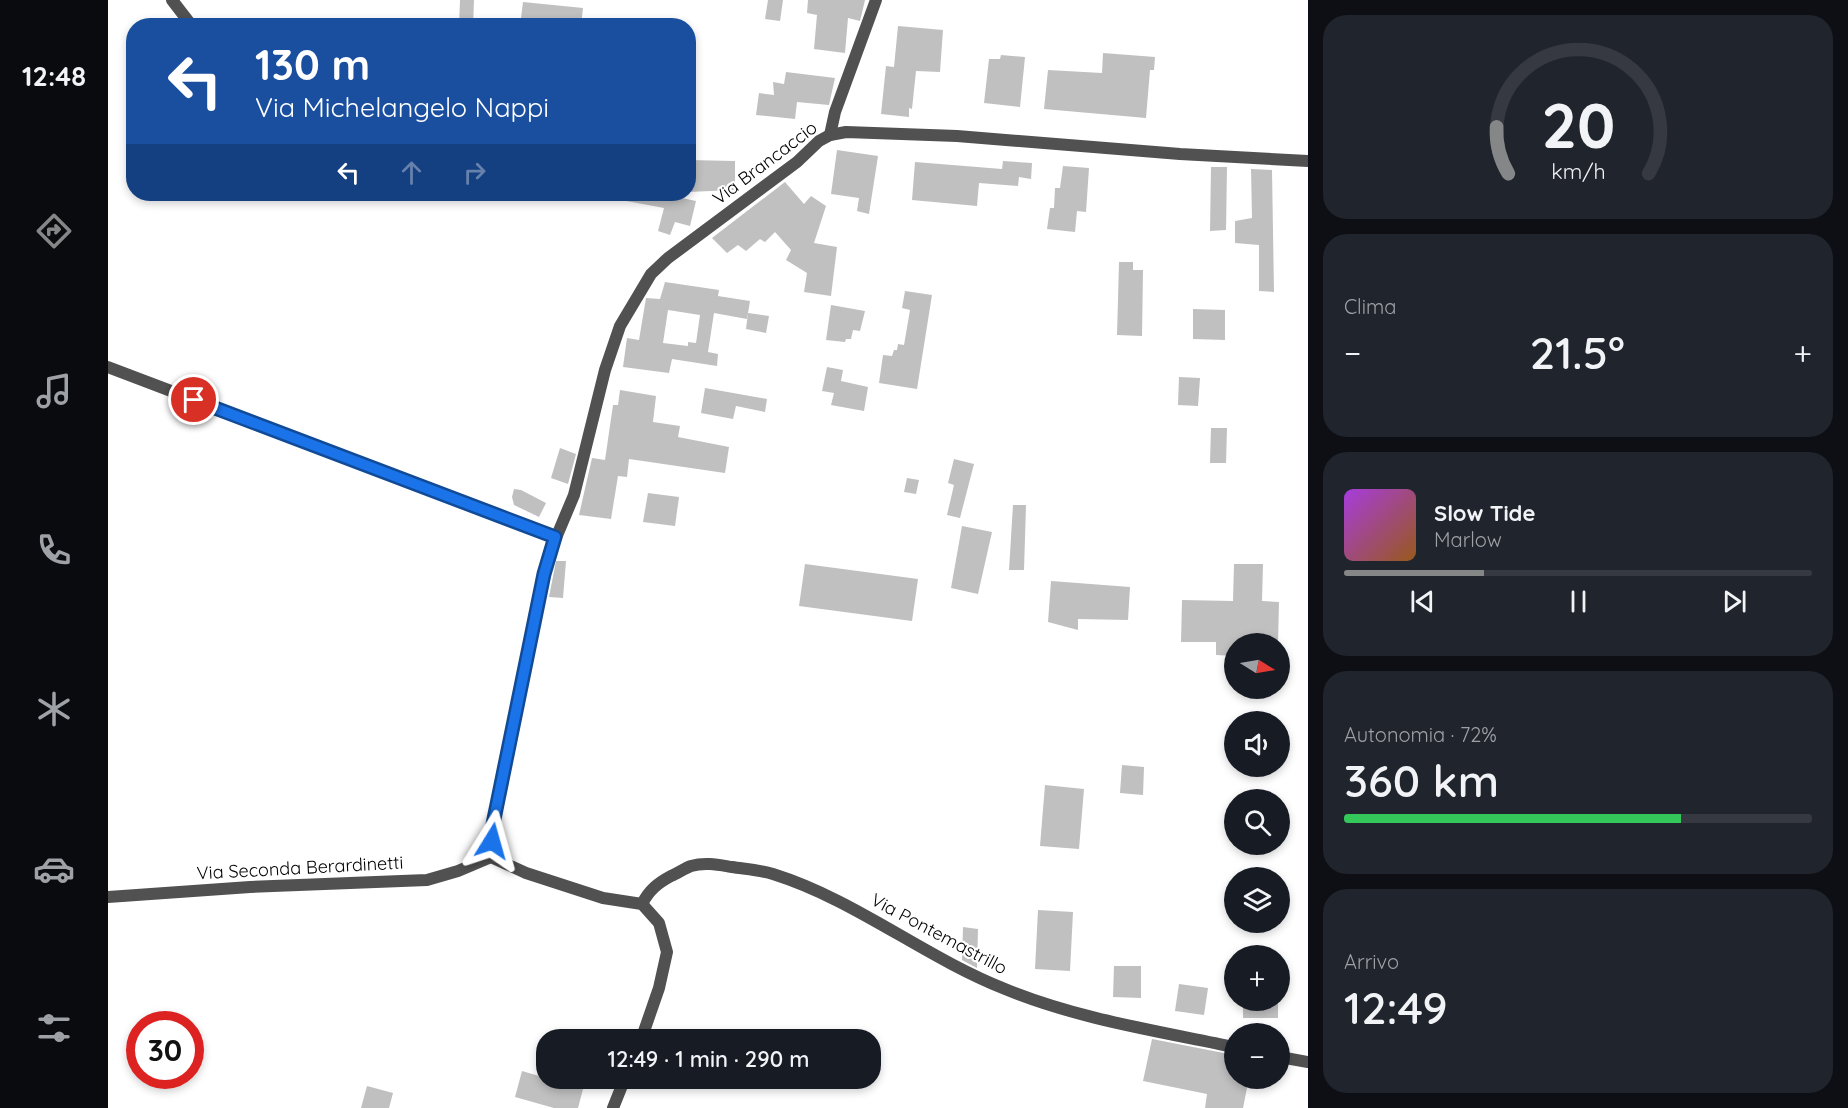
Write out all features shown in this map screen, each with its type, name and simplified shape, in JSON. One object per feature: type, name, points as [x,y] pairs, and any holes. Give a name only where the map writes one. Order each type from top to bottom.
[{"type":"street","points":[[172,0],[186,18]]},
{"type":"street","points":[[830,135],[835,112],[876,0]]},
{"type":"street","name":"Via Brancaccio","points":[[491,857],[493,824],[544,574],[555,537],[574,495],[605,370],[620,326],[651,274],[668,258],[830,135],[846,132],[957,136],[1180,154],[1308,161]]},
{"type":"street","points":[[108,367],[555,537]]},
{"type":"street","points":[[491,857],[526,873],[603,898],[642,904],[659,923],[667,952],[659,987],[645,1029]]},
{"type":"street","name":"Via Seconda Berardinetti","points":[[108,897],[250,887],[427,880],[458,872],[491,857]]},
{"type":"street","name":"Via Pontemastrillo","points":[[642,904],[647,894],[657,884],[691,866],[707,864],[771,873],[864,914],[962,970],[1006,990],[1065,1009],[1224,1045]]},
{"type":"street","points":[[1290,1059],[1308,1062]]},
{"type":"street","points":[[613,1108],[621,1089]]},
{"type":"building","points":[[460,0],[474,0],[473,18],[459,18]]},
{"type":"building","points":[[768,0],[783,0],[780,21],[765,19]]},
{"type":"building","points":[[808,0],[865,0],[860,21],[848,18],[845,53],[814,49],[817,15],[807,13]]},
{"type":"building","points":[[523,2],[583,8],[582,18],[521,18]]},
{"type":"building","points":[[898,26],[943,30],[940,72],[916,71],[909,117],[881,114],[886,66],[894,67]]},
{"type":"building","points":[[1103,53],[1155,57],[1154,70],[1150,70],[1146,118],[1044,109],[1048,70],[1102,73]]},
{"type":"building","points":[[1001,55],[1025,57],[1020,107],[984,103],[989,59],[1000,59]]},
{"type":"building","points":[[786,72],[835,78],[829,105],[797,102],[795,119],[756,115],[759,93],[774,95],[773,82],[784,84]]},
{"type":"building","points":[[837,150],[878,156],[869,214],[857,211],[859,198],[831,194]]},
{"type":"building","points":[[696,160],[735,161],[735,190],[696,192]]},
{"type":"building","points":[[1003,161],[1032,163],[1031,179],[1019,177],[1018,186],[979,183],[977,206],[912,200],[915,162],[1002,169]]},
{"type":"building","points":[[1063,166],[1089,168],[1086,212],[1077,211],[1075,232],[1047,229],[1050,208],[1054,208],[1055,188],[1060,188]]},
{"type":"building","points":[[1211,167],[1227,167],[1226,230],[1210,231]]},
{"type":"building","points":[[1251,169],[1272,170],[1274,292],[1259,291],[1259,245],[1235,243],[1235,221],[1252,218]]},
{"type":"building","points":[[785,182],[804,204],[811,196],[826,206],[814,243],[837,247],[831,296],[804,292],[807,273],[786,260],[791,250],[775,232],[765,242],[760,239],[746,251],[738,245],[727,253],[712,238]]},
{"type":"building","points":[[626,201],[696,201],[690,226],[675,222],[670,235],[658,231],[664,208]]},
{"type":"building","points":[[1119,262],[1133,262],[1133,270],[1143,270],[1142,336],[1117,335]]},
{"type":"building","points":[[665,282],[719,290],[718,296],[750,301],[747,319],[714,313],[708,352],[718,354],[717,366],[672,359],[669,373],[623,367],[627,338],[639,340],[646,298],[660,299]],"holes":[[[668,310],[700,315],[696,343],[688,342],[688,346],[663,343]]]},
{"type":"building","points":[[905,291],[932,295],[917,389],[879,383],[883,355],[892,356],[898,344],[904,345],[910,310],[902,308]]},
{"type":"building","points":[[831,305],[865,311],[860,331],[853,330],[851,339],[846,339],[845,342],[826,340]]},
{"type":"building","points":[[1193,309],[1225,310],[1225,340],[1193,339]]},
{"type":"building","points":[[748,313],[769,316],[766,333],[746,329]]},
{"type":"building","points":[[827,367],[843,370],[841,381],[868,387],[864,411],[831,405],[834,393],[822,391]]},
{"type":"building","points":[[1179,377],[1200,378],[1198,406],[1178,405]]},
{"type":"building","points":[[705,388],[767,399],[765,412],[736,406],[733,419],[701,413]]},
{"type":"building","points":[[620,390],[656,396],[653,422],[680,426],[678,437],[729,447],[725,473],[629,459],[627,477],[618,476],[611,519],[579,515],[592,458],[605,460],[613,405],[618,405]]},
{"type":"building","points":[[1211,428],[1227,428],[1226,463],[1210,463]]},
{"type":"building","points":[[560,448],[576,454],[568,484],[551,478]]},
{"type":"building","points":[[954,459],[974,464],[960,518],[947,515],[954,485],[948,483]]},
{"type":"building","points":[[907,478],[919,480],[916,494],[904,492]]},
{"type":"building","points":[[514,489],[521,490],[546,503],[539,517],[514,505],[512,497]]},
{"type":"building","points":[[648,493],[679,497],[675,526],[643,522]]},
{"type":"building","points":[[1013,505],[1026,505],[1024,570],[1009,570]]},
{"type":"building","points":[[962,526],[992,532],[978,594],[951,588]]},
{"type":"building","points":[[556,561],[566,561],[563,598],[549,597]]},
{"type":"building","points":[[805,564],[918,579],[912,621],[799,606]]},
{"type":"building","points":[[1234,564],[1263,564],[1262,601],[1279,602],[1278,633],[1224,633],[1224,655],[1216,655],[1216,642],[1181,642],[1182,600],[1233,601]]},
{"type":"building","points":[[1051,581],[1130,587],[1128,620],[1078,619],[1078,630],[1048,622]]},
{"type":"building","points":[[1122,765],[1144,767],[1143,795],[1120,793]]},
{"type":"building","points":[[1045,785],[1084,789],[1079,849],[1040,846]]},
{"type":"building","points":[[1038,910],[1073,912],[1070,971],[1035,969]]},
{"type":"building","points":[[963,927],[978,929],[977,968],[962,960]]},
{"type":"building","points":[[1114,966],[1141,966],[1141,998],[1113,997]]},
{"type":"building","points":[[1179,984],[1208,988],[1204,1015],[1175,1011]]},
{"type":"building","points":[[1243,1011],[1278,1011],[1278,1018],[1243,1018]]},
{"type":"building","points":[[1152,1039],[1224,1053],[1224,1089],[1247,1089],[1243,1108],[1205,1108],[1207,1094],[1143,1081]]},
{"type":"building","points":[[522,1071],[536,1075],[536,1089],[583,1089],[578,1108],[554,1108],[515,1097]]},
{"type":"building","points":[[367,1086],[393,1093],[389,1108],[361,1108]]},
{"type":"route","points":[[194,400],[555,537],[544,574],[493,824],[492,841]]}]
